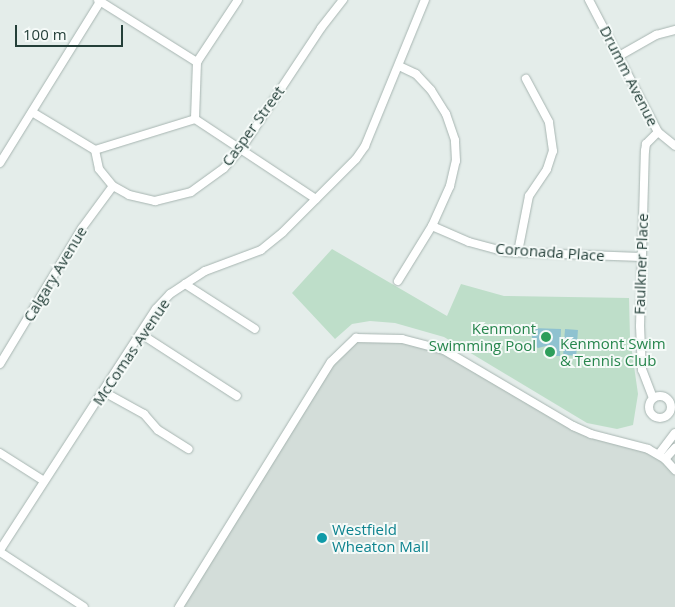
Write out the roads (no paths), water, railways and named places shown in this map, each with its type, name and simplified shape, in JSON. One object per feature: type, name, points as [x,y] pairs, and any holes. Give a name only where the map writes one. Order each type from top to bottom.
[{"type":"street","points":[[0,164],[100,0],[197,62]]},
{"type":"street","points":[[196,119],[197,62],[238,0]]},
{"type":"street","name":"Casper Street","points":[[95,150],[99,169],[113,186],[143,200],[172,199],[207,182],[240,149],[321,28],[343,0]]},
{"type":"street","name":"McComas Avenue","points":[[0,551],[156,309],[185,284],[205,271],[261,250],[316,199],[365,146],[425,0]]},
{"type":"street","name":"Drumm Avenue","points":[[589,0],[658,132],[675,146]]},
{"type":"street","points":[[619,56],[656,35],[675,30]]},
{"type":"street","points":[[398,281],[432,226],[450,186],[456,160],[455,140],[446,114],[431,90],[416,74],[399,66]]},
{"type":"street","points":[[518,252],[529,196],[547,169],[553,152],[549,122],[526,79]]},
{"type":"street","points":[[32,112],[95,150],[196,119]]},
{"type":"street","points":[[196,119],[316,199]]},
{"type":"street","name":"Faulkner Place","points":[[653,398],[642,370],[641,257],[645,151],[646,144],[658,132]]},
{"type":"street","name":"Calgary Avenue","points":[[0,364],[82,228],[113,186]]},
{"type":"street","name":"Coronada Place","points":[[432,226],[469,242],[518,252],[641,257]]},
{"type":"street","points":[[185,284],[255,329]]},
{"type":"street","points":[[141,334],[237,396]]},
{"type":"street","points":[[179,607],[331,362],[356,338],[402,339],[444,350],[574,426],[658,454],[666,459],[675,470]]},
{"type":"street","points":[[104,392],[144,414],[158,430],[188,449]]},
{"type":"street","points":[[658,454],[675,433]]},
{"type":"street","points":[[666,459],[675,448]]},
{"type":"street","points":[[0,453],[44,481]]},
{"type":"street","points":[[0,551],[84,607]]},
{"type":"water","name":"Kenmont Swimming Pool","points":[[532,328],[561,329],[560,356],[551,356],[550,345],[538,348],[532,344]]},
{"type":"water","points":[[565,329],[578,330],[576,356],[563,355]]},
{"type":"place","name":"Kenmont Swimming Pool","points":[[546,337]]},
{"type":"place","name":"Kenmont Swim & Tennis Club","points":[[550,352]]},
{"type":"place","name":"Westfield Wheaton Mall","points":[[322,538]]}]
